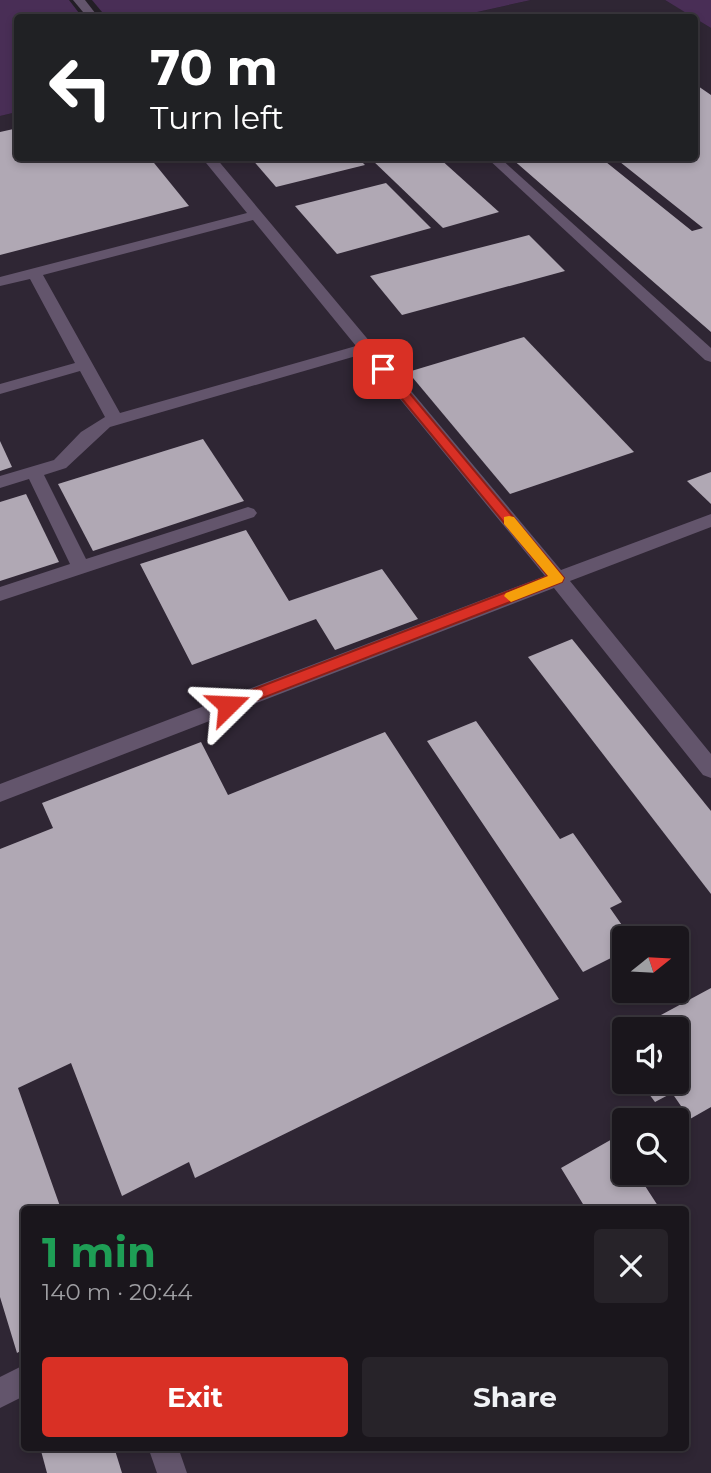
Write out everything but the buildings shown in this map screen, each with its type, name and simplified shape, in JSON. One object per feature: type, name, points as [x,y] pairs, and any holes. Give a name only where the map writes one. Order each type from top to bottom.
[{"type":"lane","points":[[79,0],[91,14]]},
{"type":"lane","points":[[211,161],[557,578],[711,769]]},
{"type":"lane","points":[[496,161],[711,357]]},
{"type":"lane","points":[[0,282],[256,215]]},
{"type":"lane","points":[[34,273],[114,419]]},
{"type":"lane","points":[[0,482],[60,464],[74,453],[86,436],[114,419],[366,348]]},
{"type":"lane","points":[[0,389],[85,365]]},
{"type":"lane","points":[[34,472],[81,568]]},
{"type":"lane","points":[[0,594],[248,513]]},
{"type":"lane","points":[[0,793],[711,520]]},
{"type":"lane","points":[[0,1393],[21,1382]]},
{"type":"lane","points":[[164,1451],[172,1473]]},
{"type":"shaded area","points":[[0,0],[69,0],[80,14],[14,14],[14,113],[0,116]]},
{"type":"shaded area","points":[[92,0],[531,0],[468,14],[104,14]]},
{"type":"shaded area","points":[[531,0],[665,0],[689,14],[468,14]]},
{"type":"shaded area","points":[[665,0],[711,0],[711,28],[698,20],[698,14],[688,14]]},
{"type":"shaded area","points":[[698,20],[711,28],[711,1473],[0,1473],[0,116],[14,113],[14,161],[698,161]]},
{"type":"slow traffic","points":[[509,520],[557,578],[511,596]]},
{"type":"route","points":[[228,705],[557,578],[383,369]]}]
